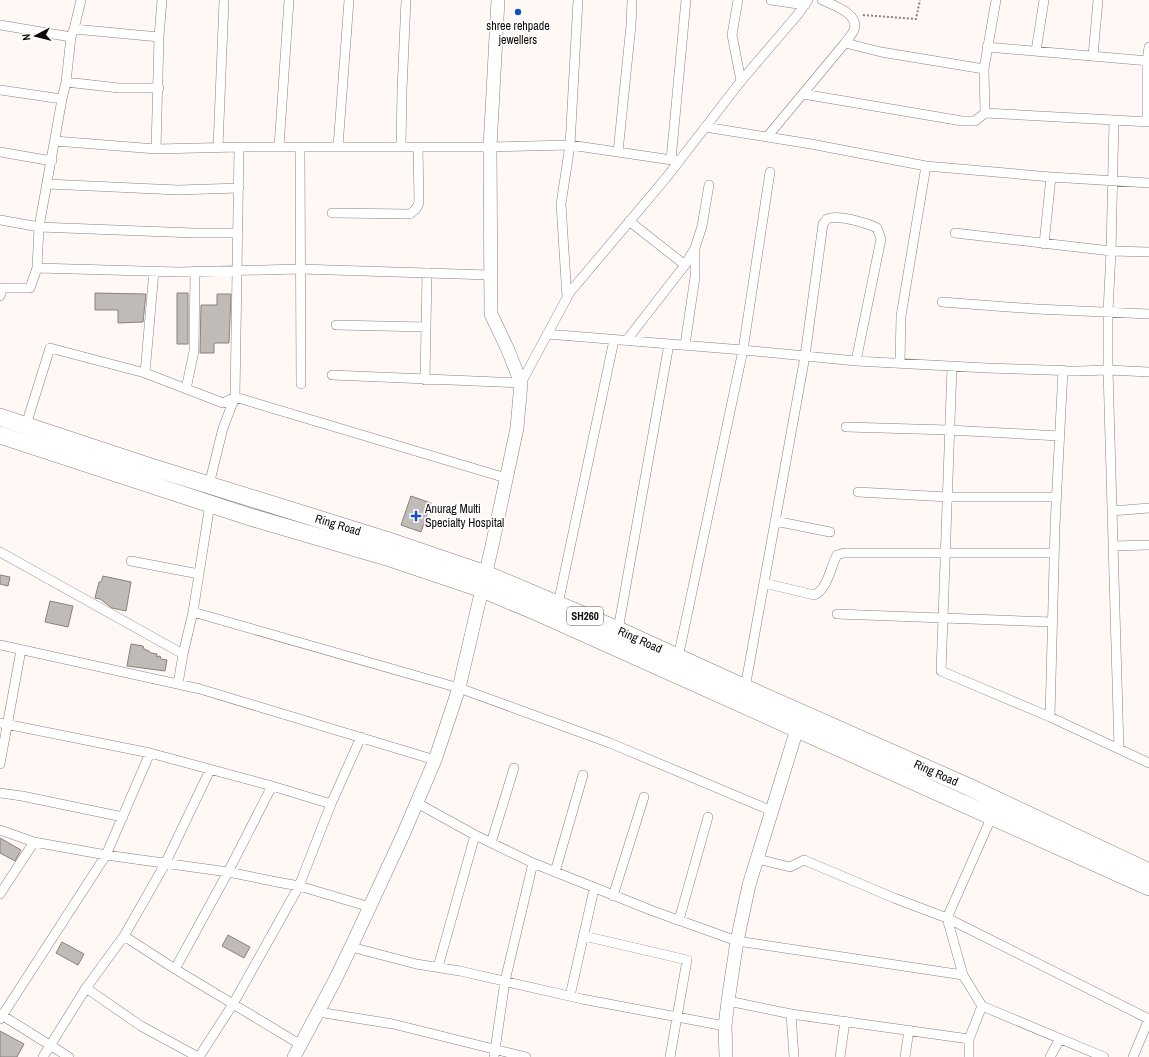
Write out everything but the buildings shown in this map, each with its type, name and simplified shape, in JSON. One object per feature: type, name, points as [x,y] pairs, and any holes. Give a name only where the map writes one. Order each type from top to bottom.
[{"type":"highway","name":"Ring Road","points":[[0,417],[209,485],[386,540],[484,581],[537,612],[1149,887]]},
{"type":"highway","name":"Ring Road","points":[[0,435],[210,504],[387,557],[484,581],[558,604],[969,787],[1149,872]]},
{"type":"street","points":[[1,291],[30,288],[37,268],[39,227],[66,82],[73,33],[81,0]]},
{"type":"street","points":[[156,149],[159,37],[162,0]]},
{"type":"street","points":[[218,147],[224,0]]},
{"type":"street","points":[[279,147],[289,0]]},
{"type":"street","points":[[338,147],[349,0]]},
{"type":"street","points":[[401,147],[406,0]]},
{"type":"street","points":[[498,0],[490,147],[490,314],[508,350],[521,383]]},
{"type":"street","points":[[567,298],[561,204],[570,145],[578,0]]},
{"type":"street","points":[[618,152],[631,25],[632,0]]},
{"type":"street","points":[[675,161],[686,0]]},
{"type":"street","points":[[738,0],[732,35],[741,81]]},
{"type":"street","points":[[771,0],[806,2]]},
{"type":"street","points":[[767,137],[845,43],[855,28],[854,22],[849,14],[822,0]]},
{"type":"street","points":[[985,113],[984,68],[996,0]]},
{"type":"street","points":[[1036,51],[1044,0]]},
{"type":"street","points":[[1093,56],[1098,0]]},
{"type":"street","points":[[294,1057],[370,907],[435,760],[459,688],[484,581],[517,428],[521,383],[570,292],[629,221],[675,161],[705,127],[806,2]]},
{"type":"street","points":[[0,25],[73,33],[159,37]]},
{"type":"street","points":[[845,43],[880,52],[984,68]]},
{"type":"street","points":[[987,47],[1148,61]]},
{"type":"street","points":[[803,94],[962,121],[975,121],[985,113],[1148,122],[1149,47]]},
{"type":"street","points":[[66,82],[119,88],[158,88]]},
{"type":"street","points":[[0,90],[62,99]]},
{"type":"street","points":[[1114,120],[1108,312],[1108,370],[1119,749]]},
{"type":"street","points":[[705,127],[812,144],[926,166],[1051,177],[1149,183]]},
{"type":"street","points":[[54,142],[156,149],[218,147],[490,147],[570,145],[675,161]]},
{"type":"street","points":[[209,485],[223,428],[235,397],[240,147]]},
{"type":"street","points":[[300,147],[301,384]]},
{"type":"street","points":[[332,213],[410,214],[416,209],[418,203],[418,147]]},
{"type":"street","points":[[0,152],[52,161]]},
{"type":"street","points":[[900,363],[901,316],[926,166]]},
{"type":"street","points":[[678,658],[743,350],[770,172]]},
{"type":"street","points":[[1044,244],[1051,177]]},
{"type":"street","points":[[47,184],[178,190],[239,188]]},
{"type":"street","points":[[626,341],[685,265],[695,248],[702,226],[709,185]]},
{"type":"street","points":[[745,688],[805,356],[823,224],[832,218],[868,223],[877,228],[881,238],[856,361]]},
{"type":"street","points":[[0,220],[39,227],[194,233],[238,233]]},
{"type":"street","points":[[629,221],[685,265]]},
{"type":"street","points":[[955,234],[1111,251],[1149,252]]},
{"type":"street","points":[[685,345],[695,277],[695,248]]},
{"type":"street","points":[[37,268],[154,271],[300,269],[490,275]]},
{"type":"street","points":[[145,373],[154,271]]},
{"type":"street","points":[[186,389],[194,351],[195,271]]},
{"type":"street","points":[[425,380],[427,273]]},
{"type":"street","points":[[942,302],[1036,309],[1149,314]]},
{"type":"street","points":[[336,325],[426,327]]},
{"type":"street","points":[[547,334],[856,361],[952,366],[1149,372]]},
{"type":"street","points":[[558,604],[614,340]]},
{"type":"street","points":[[618,630],[669,344]]},
{"type":"street","points":[[26,425],[50,348],[145,373],[223,403],[235,397],[506,478]]},
{"type":"street","points":[[952,366],[941,671],[1050,717],[1149,763]]},
{"type":"street","points":[[1050,717],[1056,497],[1063,370]]},
{"type":"street","points":[[332,375],[521,383]]},
{"type":"street","points":[[846,427],[949,430],[1060,436]]},
{"type":"street","points":[[858,492],[948,497],[1056,497]]},
{"type":"street","points":[[178,684],[183,654],[193,612],[210,504]]},
{"type":"street","points":[[1112,511],[1149,508]]},
{"type":"street","points":[[775,521],[830,532]]},
{"type":"street","points":[[1113,546],[1149,545]]},
{"type":"street","points":[[0,552],[183,654]]},
{"type":"street","points":[[764,583],[814,595],[820,593],[824,588],[837,555],[844,553],[1054,553]]},
{"type":"street","points":[[131,562],[199,574]]},
{"type":"street","points":[[193,612],[459,688],[610,743],[772,812]]},
{"type":"street","points":[[837,614],[1052,622]]},
{"type":"street","points":[[0,645],[200,689],[435,760]]},
{"type":"street","points":[[0,764],[4,724],[21,650]]},
{"type":"street","points":[[4,724],[150,753],[272,786],[331,804]]},
{"type":"street","points":[[726,1057],[728,1001],[736,941],[749,886],[797,729]]},
{"type":"street","points":[[86,988],[141,1026],[198,1057],[232,1004],[299,886],[331,804],[361,737]]},
{"type":"street","points":[[69,1057],[1,1016],[106,855],[150,753]]},
{"type":"street","points":[[491,843],[514,768]]},
{"type":"street","points":[[43,1057],[86,988],[124,936],[165,864],[210,770]]},
{"type":"street","points":[[555,872],[583,775]]},
{"type":"street","points":[[175,969],[228,872],[272,786]]},
{"type":"street","points":[[0,793],[123,817]]},
{"type":"street","points":[[614,896],[644,797]]},
{"type":"street","points":[[417,803],[475,835],[533,863],[594,889],[736,941],[963,975]]},
{"type":"street","points":[[992,816],[947,918],[963,975],[982,1006],[1104,1057]]},
{"type":"street","points":[[679,920],[708,817]]},
{"type":"street","points":[[0,830],[34,842],[106,855],[228,872],[299,886],[370,907]]},
{"type":"street","points":[[438,967],[475,835]]},
{"type":"street","points":[[0,894],[34,842]]},
{"type":"street","points":[[757,859],[790,867],[804,860],[894,898],[947,918],[1149,1019],[1133,1057]]},
{"type":"street","points":[[495,1054],[505,981],[533,863]]},
{"type":"street","points":[[570,996],[594,889]]},
{"type":"street","points":[[124,936],[175,969],[300,1045]]},
{"type":"street","points":[[584,936],[687,960],[670,1057]]},
{"type":"street","points":[[351,947],[416,964],[460,971],[570,996],[726,1026]]},
{"type":"street","points":[[728,1001],[791,1014],[970,1039]]},
{"type":"street","points":[[969,1057],[970,1039],[982,1006]]},
{"type":"street","points":[[318,1012],[393,1024],[495,1054],[526,1057]]},
{"type":"street","points":[[791,1014],[794,1057]]},
{"type":"street","points":[[840,1057],[844,1021]]},
{"type":"street","points":[[905,1057],[909,1030]]},
{"type":"street","points":[[1050,1057],[1060,1039]]},
{"type":"path","points":[[849,14],[916,20],[920,0]]},
{"type":"place","name":"shree rehpade jewellers","points":[[518,12]]},
{"type":"place","name":"Anurag Multi Specialty Hospital","points":[[416,516]]}]
